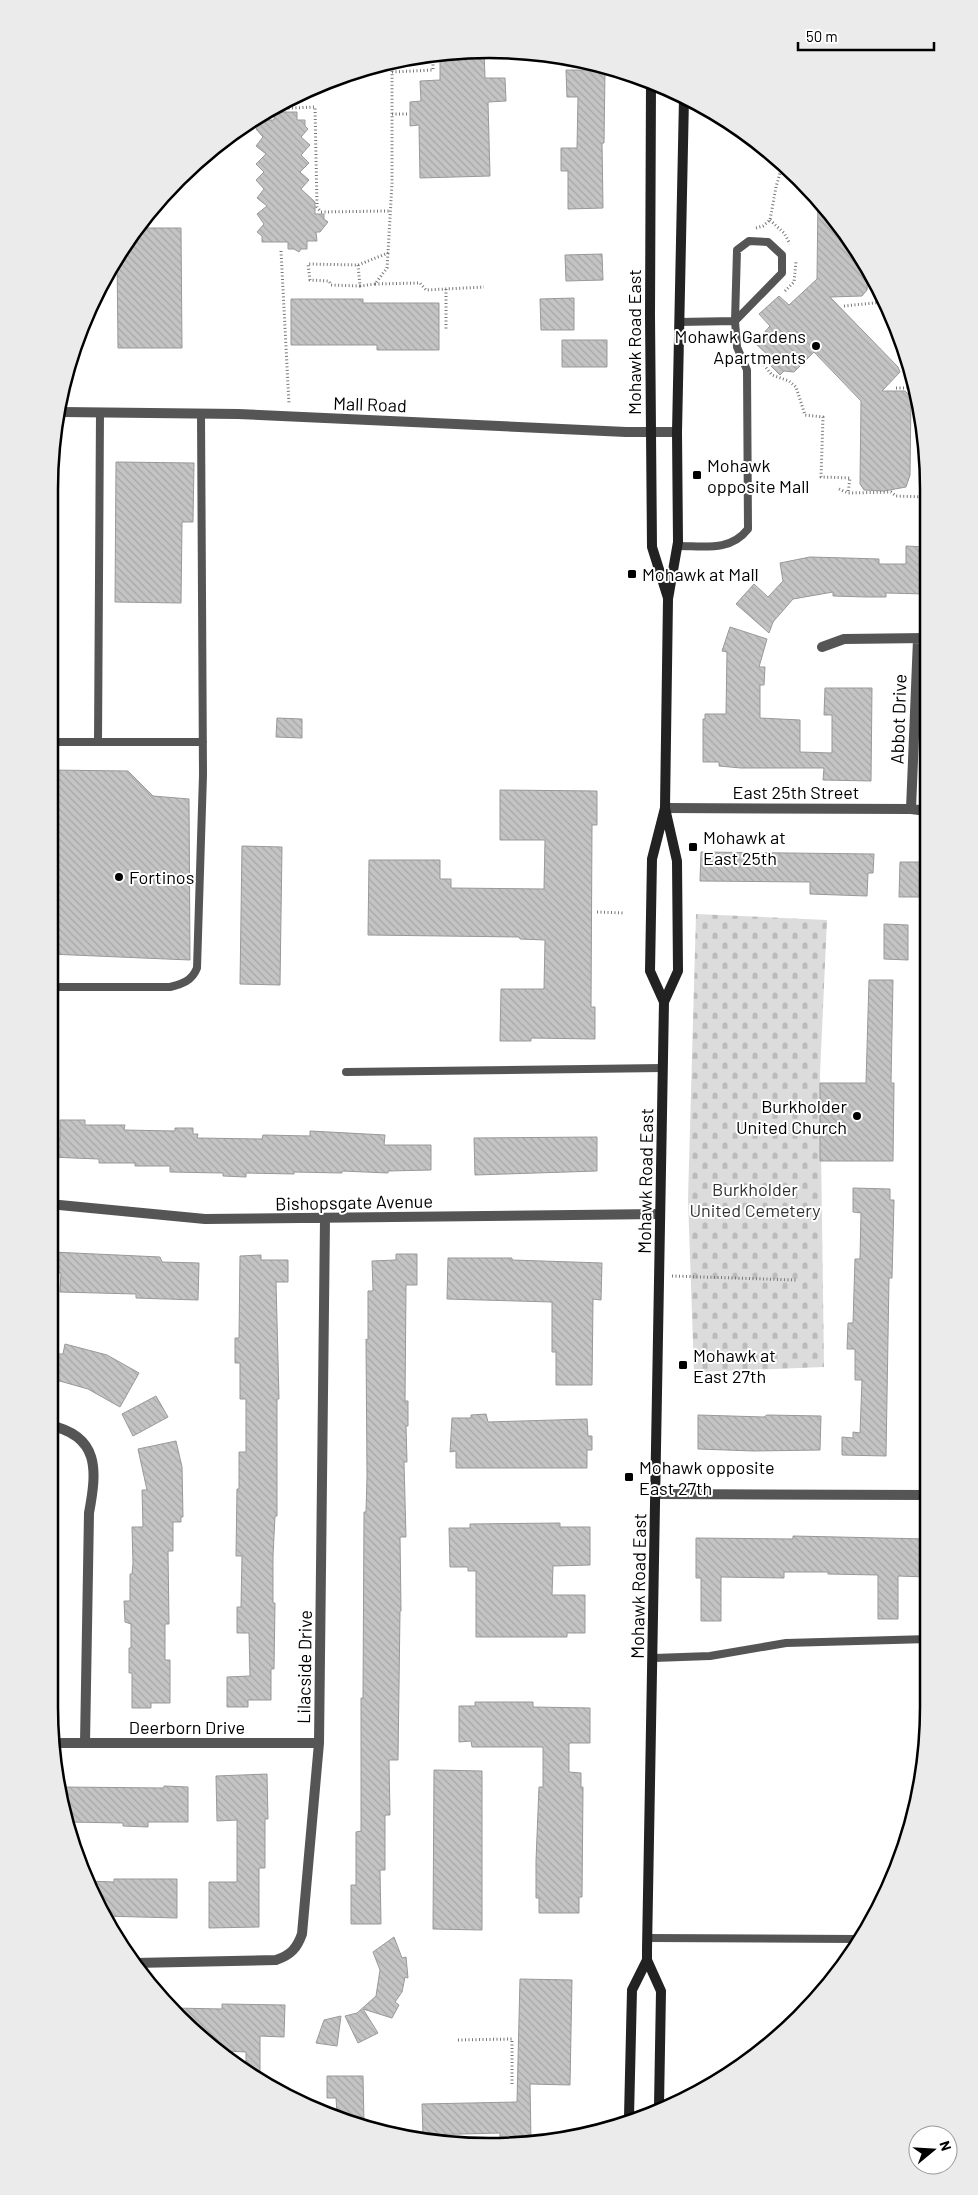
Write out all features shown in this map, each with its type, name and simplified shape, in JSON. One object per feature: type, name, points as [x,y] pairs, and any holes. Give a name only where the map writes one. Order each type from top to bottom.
[{"type":"main road","name":"Mohawk Road East","points":[[651,89],[650,432],[652,547],[668,599]]},
{"type":"main road","name":"Mohawk Road East","points":[[664,1002],[650,971],[652,860],[665,808],[668,599],[678,546],[677,432],[684,104]]},
{"type":"main road","name":"Mohawk Road East","points":[[629,2115],[632,1990],[646,1960],[647,1938],[654,1658],[664,1002],[678,971],[677,861],[665,808]]},
{"type":"main road","name":"Mohawk Road East","points":[[646,1960],[661,1991],[659,2103]]},
{"type":"street","name":"Mall Road","points":[[65,412],[201,414],[677,432]]},
{"type":"street","points":[[822,647],[844,638],[920,638]]},
{"type":"street","name":"Abbot Drive","points":[[911,809],[920,669]]},
{"type":"street","name":"East 25th Street","points":[[665,808],[920,810]]},
{"type":"street","name":"Bishopsgate Avenue","points":[[58,1205],[205,1219],[660,1214]]},
{"type":"street","name":"Lilacside Drive","points":[[143,1963],[262,1962],[287,1956],[297,1947],[302,1934],[319,1743],[325,1219]]},
{"type":"street","points":[[58,1427],[64,1428],[83,1442],[92,1459],[95,1481],[89,1513],[85,1743]]},
{"type":"street","points":[[656,1494],[920,1495]]},
{"type":"street","name":"Deerborn Drive","points":[[59,1744],[319,1743]]},
{"type":"lane","points":[[678,546],[728,545],[740,539],[748,529],[747,370],[737,347],[735,321],[737,250],[749,241],[768,242],[782,254],[782,272],[735,321],[679,322]]},
{"type":"lane","points":[[98,742],[100,412]]},
{"type":"lane","points":[[58,987],[170,986],[188,981],[194,975],[198,959],[203,742],[201,414]]},
{"type":"lane","points":[[58,742],[203,742]]},
{"type":"lane","points":[[346,1072],[663,1068]]},
{"type":"lane","points":[[654,1658],[710,1656],[786,1643],[920,1638]]},
{"type":"lane","points":[[647,1938],[852,1939]]},
{"type":"path","points":[[392,72],[433,70],[432,61]]},
{"type":"path","points":[[375,284],[387,268],[392,183],[392,69]]},
{"type":"path","points":[[285,109],[314,108],[317,208],[321,212],[390,211]]},
{"type":"path","points":[[392,114],[407,114]]},
{"type":"path","points":[[748,230],[763,226],[770,220],[781,171]]},
{"type":"path","points":[[770,220],[784,233],[794,250]]},
{"type":"path","points":[[282,250],[290,417]]},
{"type":"path","points":[[388,253],[358,265],[308,264],[310,280],[329,282],[331,285],[360,286],[420,283],[426,290],[484,287]]},
{"type":"path","points":[[781,295],[794,282],[797,267],[796,258]]},
{"type":"path","points":[[358,265],[360,286]]},
{"type":"path","points":[[446,289],[446,331]]},
{"type":"path","points":[[844,306],[878,303]]},
{"type":"path","points":[[751,347],[772,376],[790,381],[796,388],[805,415],[823,417],[821,477],[850,478],[848,493]]},
{"type":"path","points":[[896,388],[908,388]]},
{"type":"path","points":[[839,489],[848,493],[891,492],[896,496],[920,497]]},
{"type":"path","points":[[597,912],[625,913]]},
{"type":"path","points":[[659,1276],[796,1280]]},
{"type":"path","points":[[458,2040],[512,2039],[512,2086]]},
{"type":"green space","name":"Burkholder United Cemetery","points":[[696,914],[827,920],[820,1074],[824,1367],[694,1372],[688,1199]]},
{"type":"building","points":[[461,58],[484,58],[485,78],[505,78],[506,101],[488,102],[490,176],[420,178],[419,125],[410,126],[410,102],[421,101],[420,81],[440,80],[440,60]]},
{"type":"building","points":[[566,70],[592,70],[605,73],[604,143],[602,143],[603,208],[568,209],[568,171],[561,171],[561,148],[577,148],[578,97],[567,97]]},
{"type":"building","points":[[279,112],[297,112],[297,120],[305,120],[305,126],[308,129],[301,137],[310,145],[301,155],[309,163],[300,172],[309,180],[301,189],[315,202],[315,214],[324,214],[324,219],[328,222],[320,232],[316,232],[317,241],[307,241],[307,249],[301,249],[299,252],[294,249],[288,249],[288,242],[262,242],[262,236],[257,232],[264,224],[257,214],[267,206],[257,198],[264,189],[256,180],[264,172],[256,164],[266,154],[256,146],[263,137],[256,129],[259,124],[265,120],[274,120],[274,114]]},
{"type":"building","name":"Mohawk Gardens Apartments","points":[[818,210],[848,249],[868,282],[867,290],[862,296],[830,297],[898,367],[900,372],[882,391],[905,391],[910,396],[910,475],[906,487],[884,491],[864,490],[860,484],[861,401],[814,352],[794,372],[784,371],[780,375],[766,361],[770,357],[755,343],[770,326],[759,314],[779,296],[789,305],[817,279]]},
{"type":"building","points":[[146,228],[181,228],[182,348],[118,348],[117,270]]},
{"type":"building","points":[[602,254],[603,280],[566,281],[565,255]]},
{"type":"building","points":[[574,298],[574,330],[541,330],[540,299]]},
{"type":"building","points":[[291,299],[363,299],[363,303],[439,303],[439,350],[377,350],[377,345],[291,345]]},
{"type":"building","points":[[562,340],[607,340],[607,367],[562,367]]},
{"type":"building","points":[[116,462],[194,463],[193,522],[182,522],[181,603],[115,602]]},
{"type":"building","points":[[906,546],[920,547],[920,594],[886,593],[886,597],[866,597],[833,596],[833,592],[793,599],[773,622],[769,633],[736,604],[754,584],[768,597],[783,581],[780,563],[810,557],[879,559],[879,564],[906,564]]},
{"type":"building","points":[[730,627],[767,639],[759,667],[765,667],[764,685],[760,685],[760,718],[800,720],[800,752],[832,753],[832,715],[824,715],[825,688],[872,688],[871,781],[823,780],[824,768],[741,768],[719,766],[719,762],[703,762],[703,719],[705,719],[705,714],[726,714],[727,652],[722,651]]},
{"type":"building","points":[[277,718],[302,719],[302,738],[276,737]]},
{"type":"building","name":"Fortinos","points":[[58,770],[128,771],[153,796],[189,799],[190,960],[58,954]]},
{"type":"building","points":[[500,790],[597,791],[597,825],[592,825],[591,1007],[595,1007],[595,1039],[531,1038],[531,1041],[500,1041],[501,989],[544,989],[545,940],[520,939],[519,937],[368,935],[369,860],[440,860],[440,879],[451,879],[451,888],[544,889],[545,840],[500,840]]},
{"type":"building","points":[[242,846],[282,847],[280,985],[240,984]]},
{"type":"building","points":[[701,852],[874,854],[873,873],[868,873],[867,896],[810,894],[810,882],[700,881]]},
{"type":"building","points":[[900,862],[920,862],[920,897],[899,897]]},
{"type":"building","points":[[884,924],[908,925],[908,960],[884,959]]},
{"type":"building","name":"Burkholder United Church","points":[[869,980],[893,980],[891,1083],[894,1083],[893,1161],[820,1161],[820,1083],[866,1083]]},
{"type":"building","points":[[60,1120],[85,1120],[85,1125],[125,1125],[124,1130],[175,1131],[175,1128],[193,1128],[193,1134],[198,1134],[197,1138],[262,1139],[263,1135],[310,1136],[310,1131],[385,1135],[384,1145],[431,1145],[431,1170],[388,1171],[388,1173],[342,1171],[342,1173],[294,1172],[294,1174],[246,1173],[246,1177],[223,1176],[223,1173],[170,1172],[170,1166],[135,1166],[135,1163],[99,1163],[99,1159],[58,1157],[58,1139],[60,1139]]},
{"type":"building","points":[[597,1137],[597,1171],[475,1175],[474,1138]]},
{"type":"building","points":[[853,1188],[890,1189],[890,1200],[894,1200],[892,1278],[889,1278],[886,1456],[842,1455],[842,1437],[853,1438],[853,1432],[860,1433],[862,1380],[855,1380],[855,1349],[847,1349],[848,1323],[853,1323],[855,1259],[860,1259],[861,1213],[853,1212]]},
{"type":"building","points":[[58,1252],[160,1257],[162,1262],[199,1263],[198,1300],[136,1298],[136,1294],[60,1292],[61,1273],[58,1273]]},
{"type":"building","points":[[396,1254],[417,1254],[417,1285],[406,1285],[405,1401],[408,1401],[408,1426],[406,1426],[407,1462],[404,1462],[406,1537],[400,1537],[401,1611],[398,1760],[389,1760],[390,1815],[385,1815],[385,1870],[380,1870],[381,1924],[351,1924],[351,1885],[356,1885],[356,1832],[361,1831],[361,1698],[363,1698],[364,1512],[366,1512],[367,1477],[366,1339],[368,1340],[368,1291],[373,1291],[372,1261],[396,1260]]},
{"type":"building","points":[[261,1255],[261,1260],[288,1260],[288,1282],[276,1282],[279,1399],[277,1399],[277,1516],[275,1516],[273,1556],[273,1603],[275,1603],[274,1669],[271,1669],[271,1700],[248,1700],[248,1707],[227,1707],[227,1677],[250,1676],[249,1633],[237,1633],[237,1607],[241,1607],[242,1556],[236,1556],[237,1489],[239,1489],[239,1452],[246,1452],[246,1399],[240,1399],[240,1363],[235,1363],[235,1338],[239,1338],[240,1256]]},
{"type":"building","points":[[448,1258],[512,1258],[512,1260],[602,1263],[601,1300],[593,1299],[592,1385],[556,1385],[556,1352],[552,1352],[552,1302],[447,1299]]},
{"type":"building","points":[[65,1344],[107,1355],[139,1373],[120,1407],[88,1389],[58,1381],[58,1354],[63,1354]]},
{"type":"building","points":[[156,1396],[168,1417],[133,1436],[122,1414]]},
{"type":"building","points":[[486,1414],[488,1422],[587,1419],[588,1436],[592,1436],[592,1450],[587,1450],[587,1468],[456,1468],[456,1451],[450,1452],[452,1418],[471,1418],[471,1415]]},
{"type":"building","points":[[698,1415],[821,1416],[820,1450],[754,1451],[698,1449]]},
{"type":"building","points":[[176,1441],[182,1467],[183,1517],[181,1517],[181,1522],[173,1522],[173,1551],[168,1551],[169,1624],[165,1624],[165,1660],[170,1660],[170,1703],[151,1703],[151,1708],[132,1708],[132,1673],[129,1673],[131,1624],[125,1622],[124,1601],[130,1601],[130,1574],[132,1574],[133,1563],[132,1527],[143,1527],[142,1490],[147,1490],[138,1449]]},
{"type":"building","points":[[560,1523],[560,1527],[590,1527],[590,1565],[553,1566],[552,1595],[585,1595],[585,1633],[567,1633],[567,1637],[476,1637],[476,1571],[468,1571],[468,1567],[450,1567],[449,1528],[470,1528],[470,1524]]},
{"type":"building","points":[[793,1536],[920,1539],[920,1577],[898,1576],[898,1619],[878,1619],[878,1575],[784,1572],[784,1578],[721,1577],[721,1621],[701,1621],[701,1578],[696,1578],[696,1538],[793,1539]]},
{"type":"building","points":[[475,1702],[533,1702],[533,1707],[590,1708],[590,1743],[569,1743],[569,1772],[581,1773],[581,1787],[583,1787],[582,1897],[579,1897],[579,1913],[539,1913],[539,1898],[536,1898],[536,1861],[539,1787],[543,1787],[543,1747],[472,1747],[471,1741],[459,1742],[459,1706],[475,1706]]},
{"type":"building","points":[[434,1770],[482,1771],[482,1930],[433,1929]]},
{"type":"building","points":[[267,1774],[268,1819],[265,1819],[265,1868],[259,1868],[259,1927],[209,1928],[209,1882],[237,1882],[237,1820],[217,1821],[216,1776]]},
{"type":"building","points":[[164,1786],[188,1787],[188,1822],[148,1822],[148,1827],[123,1826],[123,1823],[73,1822],[65,1787],[164,1788]]},
{"type":"building","points":[[114,1879],[177,1879],[177,1918],[112,1916],[95,1881],[114,1882]]},
{"type":"building","points":[[394,1937],[402,1958],[406,1957],[408,1978],[405,1977],[402,1992],[395,2002],[399,2005],[392,2018],[363,2009],[378,2033],[358,2043],[345,2016],[357,2013],[376,1996],[380,1970],[373,1952]]},
{"type":"building","points":[[520,1979],[572,1980],[570,2085],[530,2084],[531,2136],[500,2138],[500,2133],[439,2135],[423,2132],[422,2104],[517,2102]]},
{"type":"building","points":[[222,2004],[285,2005],[284,2037],[260,2036],[260,2072],[246,2063],[246,2052],[230,2051],[181,2008],[222,2009]]},
{"type":"building","points":[[341,2016],[337,2046],[316,2043],[324,2020]]},
{"type":"building","points":[[327,2076],[363,2076],[364,2119],[337,2110],[336,2098],[327,2098]]},
{"type":"place","name":"Mohawk Gardens Apartments","points":[[816,346]]},
{"type":"place","name":"Mohawk opposite Mall","points":[[697,475]]},
{"type":"place","name":"Mohawk at Mall","points":[[632,574]]},
{"type":"place","name":"Mohawk at East 25th","points":[[693,847]]},
{"type":"place","name":"Fortinos","points":[[119,877]]},
{"type":"place","name":"Burkholder United Church","points":[[857,1116]]},
{"type":"place","name":"Mohawk at East 27th","points":[[683,1365]]},
{"type":"place","name":"Mohawk opposite East 27th","points":[[629,1477]]}]
